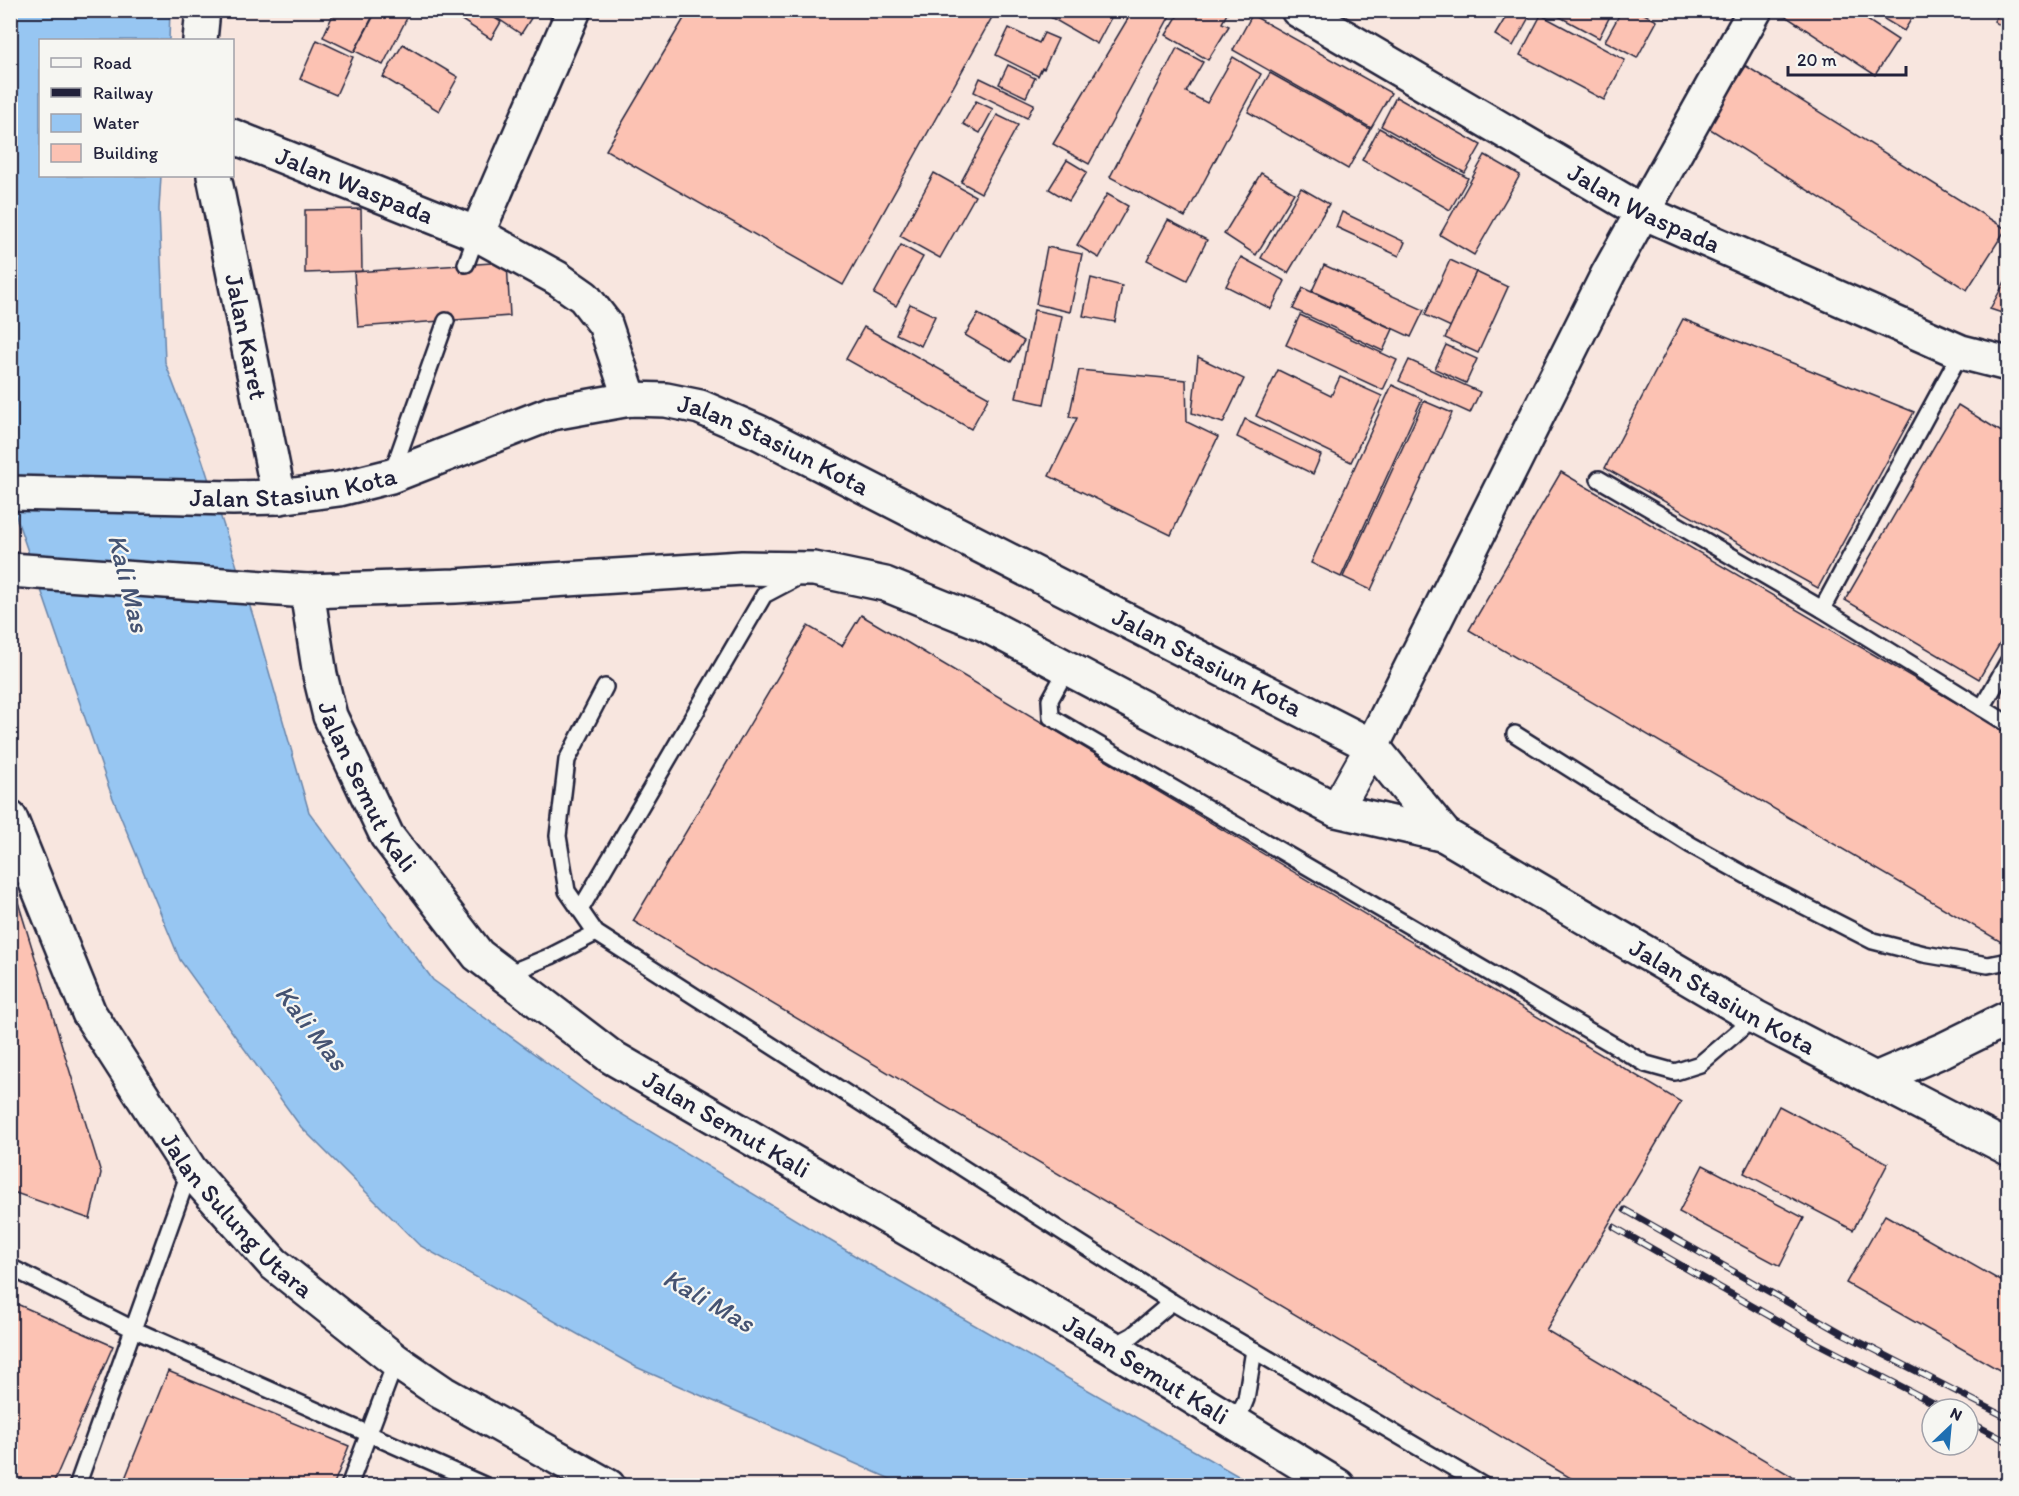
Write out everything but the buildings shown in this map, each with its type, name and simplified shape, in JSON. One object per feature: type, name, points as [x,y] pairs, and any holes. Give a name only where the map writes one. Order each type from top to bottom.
[{"type":"street","points":[[200,39],[203,10]]},
{"type":"street","points":[[477,234],[574,10]]},
{"type":"street","name":"Jalan Waspada","points":[[1298,10],[1641,211],[1961,352],[2008,364]]},
{"type":"street","points":[[1336,810],[1371,746],[1608,274],[1641,211],[1755,10]]},
{"type":"street","name":"Jalan Waspada","points":[[234,137],[477,234],[557,278],[584,297],[604,324],[630,399]]},
{"type":"street","name":"Jalan Karet","points":[[214,177],[279,497]]},
{"type":"street","name":"Jalan Stasiun Kota","points":[[10,493],[279,497],[339,489],[392,476],[552,413],[630,399],[666,400],[700,407],[758,432],[1371,746],[1445,835]]},
{"type":"street","name":"Jalan Stasiun Kota","points":[[10,570],[307,591],[455,586],[742,568],[814,569],[885,585],[984,624],[1336,810],[1445,835],[1755,1017],[2008,1148]]},
{"type":"street","name":"Jalan Semut Kali","points":[[307,591],[320,675],[330,716],[387,836],[478,955],[610,1056],[1111,1347],[1338,1485]]},
{"type":"street","name":"Jalan Sulung Utara","points":[[10,818],[89,1013],[190,1170],[273,1263],[396,1361],[443,1393],[608,1485]]},
{"type":"street","points":[[1876,1078],[1943,1050],[2008,1018]]},
{"type":"lane","points":[[466,264],[477,234]]},
{"type":"lane","points":[[392,476],[446,321]]},
{"type":"lane","points":[[1822,609],[1961,352]]},
{"type":"lane","points":[[1599,478],[1822,609],[2008,724]]},
{"type":"lane","points":[[580,910],[764,595],[814,569]]},
{"type":"lane","points":[[1982,708],[2008,662]]},
{"type":"lane","points":[[1068,667],[1050,700],[1051,717],[1646,1064],[1676,1072],[1700,1064],[1755,1017]]},
{"type":"lane","points":[[605,687],[567,760],[558,836],[567,891],[596,933],[1173,1302],[1484,1485]]},
{"type":"lane","points":[[1515,734],[1691,845],[1767,887],[1873,940],[1924,954],[1988,965],[2008,961]]},
{"type":"lane","points":[[505,975],[551,956],[596,933]]},
{"type":"lane","points":[[77,1485],[190,1170]]},
{"type":"lane","points":[[10,1268],[133,1329],[486,1485]]},
{"type":"lane","points":[[1111,1347],[1133,1335],[1173,1302]]},
{"type":"lane","points":[[1236,1424],[1246,1399],[1254,1350]]},
{"type":"lane","points":[[349,1485],[396,1361]]},
{"type":"shaded area","points":[[10,11],[2008,11],[2008,1485],[11,1485]]},
{"type":"water","name":"Kali Mas","points":[[10,11],[170,11],[169,39],[39,39],[39,177],[161,177],[159,209],[165,362],[202,459],[254,619],[309,812],[433,980],[595,1098],[877,1269],[1254,1485],[904,1485],[636,1367],[419,1245],[301,1127],[180,960],[110,791],[11,502]]},
{"type":"railway","points":[[1625,1210],[1842,1333],[2008,1418]]},
{"type":"railway","points":[[1614,1227],[1815,1342],[1922,1397]]},
{"type":"railway","points":[[1980,1427],[2008,1442]]}]
